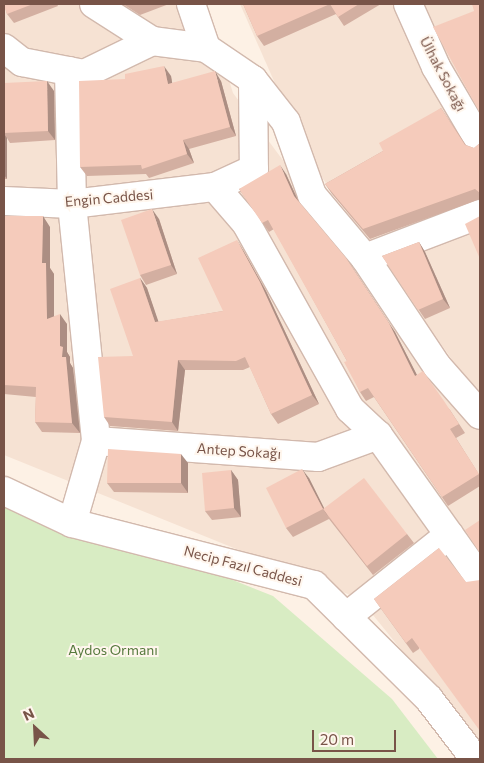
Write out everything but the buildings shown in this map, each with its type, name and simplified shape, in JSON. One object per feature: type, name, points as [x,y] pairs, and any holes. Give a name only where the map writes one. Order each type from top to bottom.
[{"type":"street","points":[[94,4],[152,42],[206,48],[253,80],[286,122],[312,195],[365,258],[437,366],[480,415]]},
{"type":"street","points":[[191,4],[206,48]]},
{"type":"street","name":"Ülhak Sokağı","points":[[408,4],[436,67],[480,142]]},
{"type":"street","points":[[4,48],[22,62],[84,74],[152,42]]},
{"type":"street","points":[[69,71],[72,204],[96,441],[72,523]]},
{"type":"street","name":"Engin Caddesi","points":[[4,201],[72,204],[215,188],[254,169],[253,80]]},
{"type":"street","points":[[215,188],[246,222],[350,409],[378,435],[480,578]]},
{"type":"street","points":[[365,258],[480,214]]},
{"type":"street","name":"Antep Sokağı","points":[[96,441],[318,457],[378,435]]},
{"type":"street","name":"Necip Fazıl Caddesi","points":[[4,491],[72,523],[314,585],[429,699],[475,759]]},
{"type":"street","points":[[346,617],[449,535]]},
{"type":"shaded area","points":[[4,4],[205,4],[233,93],[480,426],[480,747],[360,599],[4,455]]},
{"type":"shaded area","points":[[240,4],[480,4],[480,393],[458,368],[308,158]]},
{"type":"green space","name":"Aydos Ormanı","points":[[4,489],[273,596],[392,699],[438,759],[4,759]]}]
